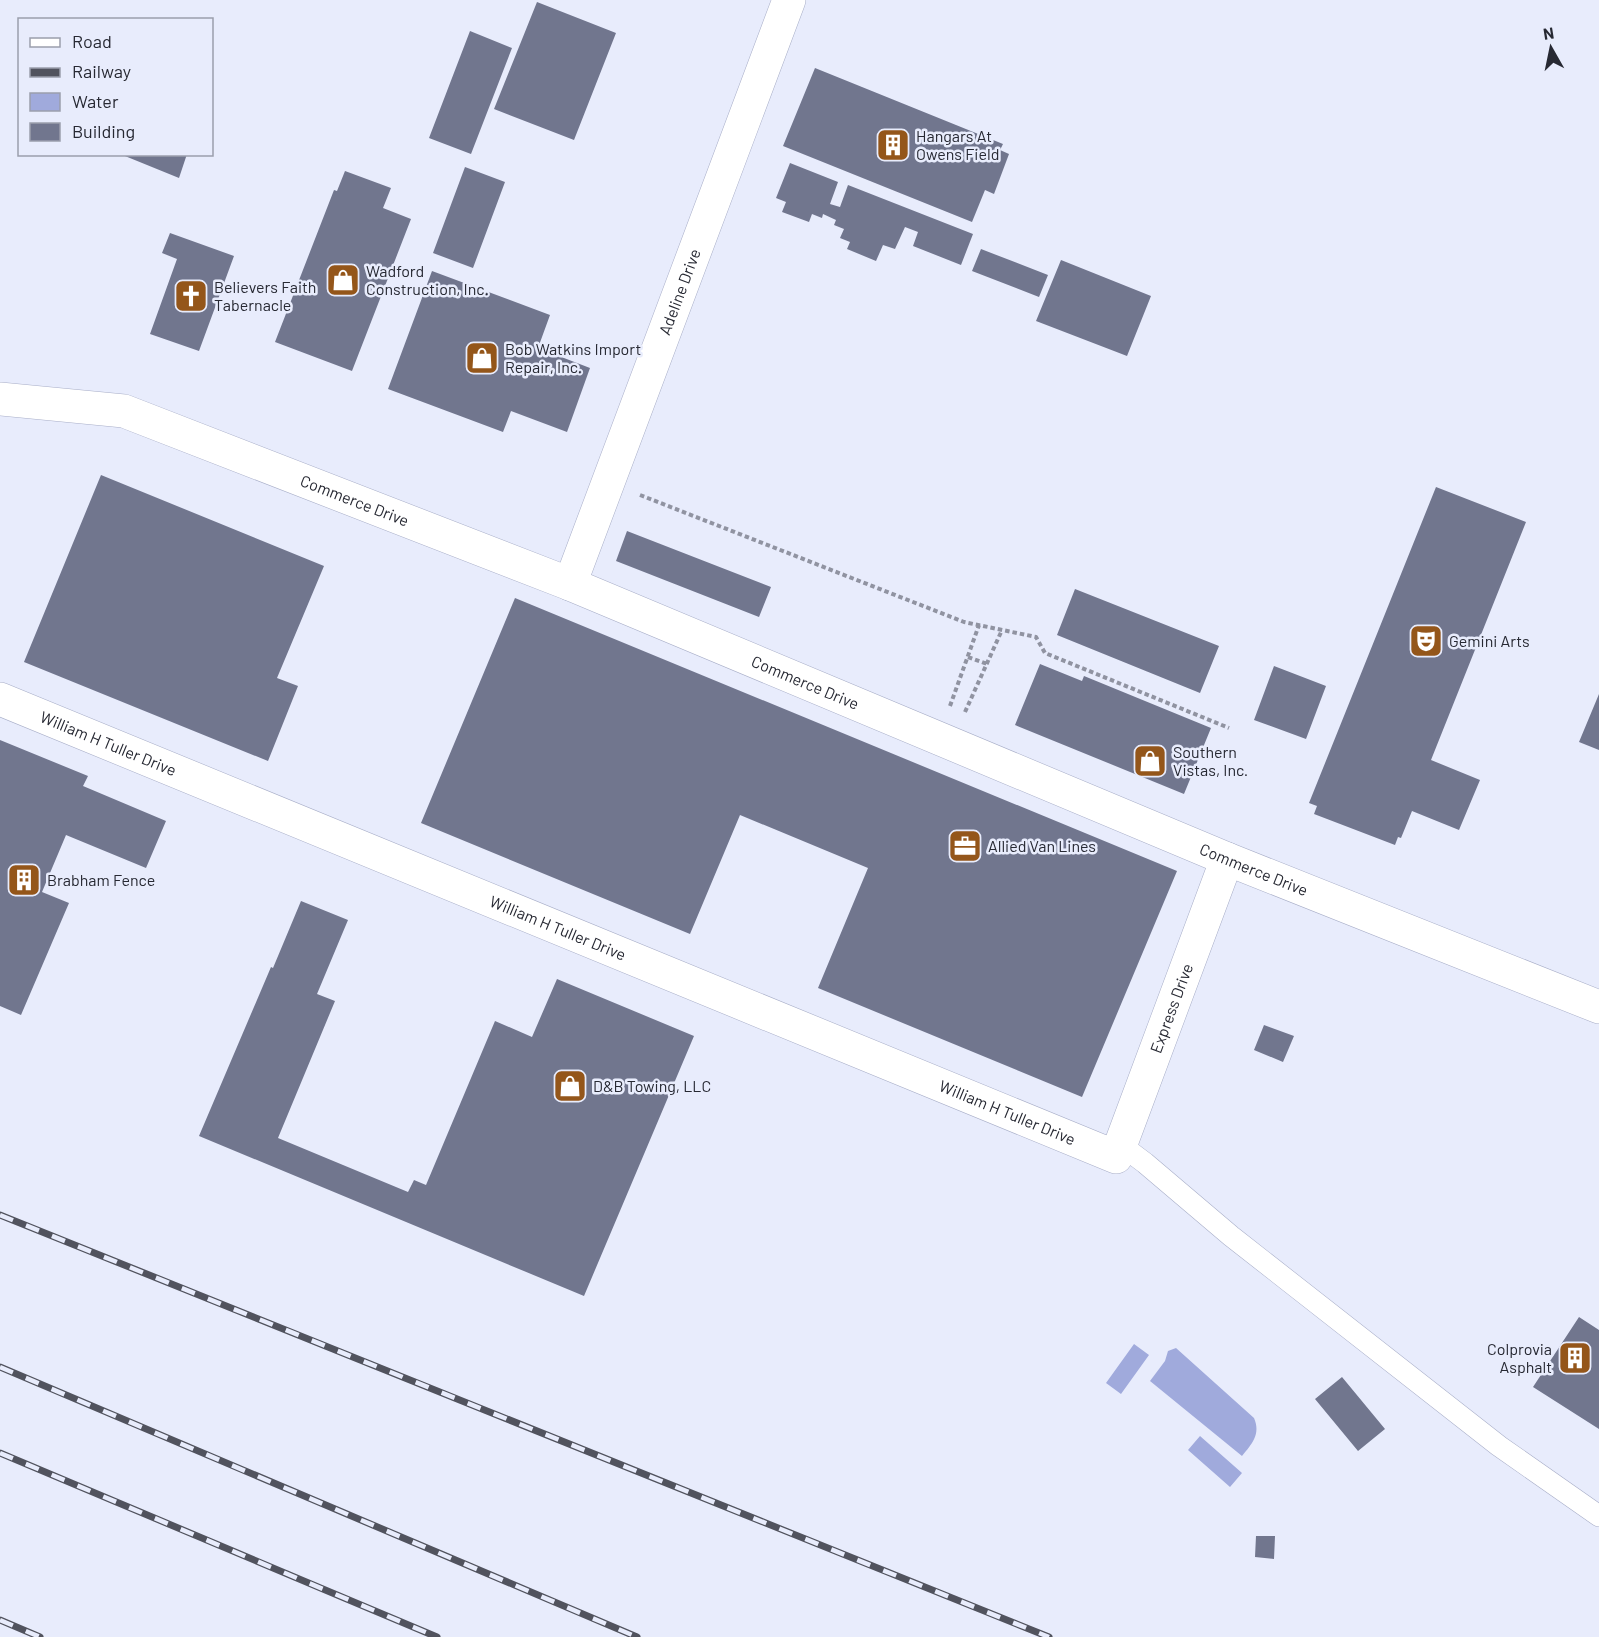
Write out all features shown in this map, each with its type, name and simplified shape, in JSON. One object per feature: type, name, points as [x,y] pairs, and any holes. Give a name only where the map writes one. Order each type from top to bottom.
[{"type":"street","name":"Adeline Drive","points":[[570,584],[789,0]]},
{"type":"street","name":"Commerce Drive","points":[[0,399],[124,411],[570,584],[1227,859],[1599,1007]]},
{"type":"street","name":"William H Tuller Drive","points":[[0,699],[1119,1151]]},
{"type":"street","name":"Express Drive","points":[[1119,1151],[1227,859]]},
{"type":"lane","points":[[1119,1151],[1145,1163],[1231,1236],[1499,1446],[1599,1516]]},
{"type":"path","points":[[609,482],[964,622],[1036,637],[1045,652],[1229,728]]},
{"type":"path","points":[[945,741],[979,625]]},
{"type":"path","points":[[945,741],[987,664],[1002,630]]},
{"type":"path","points":[[968,657],[987,664]]},
{"type":"water","points":[[1134,1344],[1149,1355],[1121,1394],[1106,1383]]},
{"type":"water","points":[[1176,1348],[1254,1418],[1256,1434],[1242,1456],[1150,1381],[1165,1361],[1168,1351]]},
{"type":"water","points":[[1200,1436],[1242,1473],[1230,1487],[1188,1450]]},
{"type":"building","points":[[537,2],[616,33],[574,140],[494,109]]},
{"type":"building","points":[[470,31],[512,48],[471,154],[429,138]]},
{"type":"building","name":"Hangars At Owens Field","points":[[815,68],[1003,144],[1000,150],[1009,154],[994,194],[985,190],[972,222],[783,146]]},
{"type":"building","points":[[125,156],[186,156],[179,178]]},
{"type":"building","points":[[790,163],[838,182],[830,204],[840,207],[848,185],[973,234],[961,265],[913,246],[918,232],[905,227],[895,249],[883,245],[876,261],[847,249],[850,242],[840,238],[844,229],[834,225],[836,220],[823,214],[822,218],[812,214],[809,222],[782,212],[786,202],[776,198]]},
{"type":"building","points":[[465,167],[505,182],[473,268],[433,253]]},
{"type":"building","name":"Wadford Construction, Inc.","points":[[345,171],[391,188],[383,208],[411,219],[352,371],[275,342],[334,190],[337,191]]},
{"type":"building","name":"Believers Faith Tabernacle","points":[[170,233],[234,256],[199,351],[150,334],[177,259],[162,253]]},
{"type":"building","points":[[981,249],[1048,275],[1039,297],[972,271]]},
{"type":"building","points":[[1061,260],[1151,296],[1127,356],[1036,321]]},
{"type":"building","name":"Bob Watkins Import Repair, Inc.","points":[[432,271],[550,315],[538,348],[590,368],[567,432],[511,411],[503,432],[388,389]]},
{"type":"building","points":[[101,475],[324,566],[277,678],[298,686],[268,761],[24,662]]},
{"type":"building","name":"Gemini Arts","points":[[1436,487],[1526,522],[1431,760],[1480,780],[1459,830],[1412,811],[1401,838],[1398,837],[1395,845],[1314,814],[1317,806],[1309,803]]},
{"type":"building","points":[[627,531],[771,587],[759,617],[616,561]]},
{"type":"building","points":[[1075,589],[1219,646],[1200,693],[1057,635]]},
{"type":"building","name":"Allied Van Lines","points":[[515,598],[1177,871],[1082,1097],[818,988],[868,868],[740,815],[690,934],[421,823]]},
{"type":"building","name":"Southern Vistas, Inc.","points":[[1040,664],[1082,681],[1084,676],[1211,728],[1184,794],[1015,725]]},
{"type":"building","points":[[1274,666],[1326,686],[1306,739],[1254,720]]},
{"type":"building","points":[[1599,694],[1599,750],[1579,742]]},
{"type":"building","name":"Brabham Fence","points":[[0,740],[88,776],[83,786],[166,821],[146,868],[66,835],[42,892],[69,903],[21,1015],[0,1006]]},
{"type":"building","name":"D&B Towing, LLC","points":[[301,901],[348,920],[317,994],[335,1001],[278,1138],[408,1192],[414,1180],[426,1185],[495,1021],[532,1037],[557,979],[694,1036],[584,1296],[199,1136]]},
{"type":"building","points":[[1264,1025],[1294,1036],[1283,1062],[1254,1050]]},
{"type":"building","name":"Colprovia Asphalt","points":[[1579,1317],[1599,1330],[1599,1429],[1533,1387]]},
{"type":"building","points":[[1342,1377],[1385,1429],[1358,1451],[1315,1399]]},
{"type":"building","points":[[1256,1536],[1275,1536],[1274,1559],[1255,1557]]},
{"type":"railway","points":[[0,1215],[1049,1637]]},
{"type":"railway","points":[[0,1367],[637,1637]]},
{"type":"railway","points":[[0,1453],[437,1637]]},
{"type":"railway","points":[[0,1620],[40,1637]]},
{"type":"place","name":"Hangars At Owens Field","points":[[893,145]]},
{"type":"place","name":"Wadford Construction, Inc.","points":[[343,280]]},
{"type":"place","name":"Believers Faith Tabernacle","points":[[191,296]]},
{"type":"place","name":"Bob Watkins Import Repair, Inc.","points":[[482,358]]},
{"type":"place","name":"Gemini Arts","points":[[1426,641]]},
{"type":"place","name":"Southern Vistas, Inc.","points":[[1150,761]]},
{"type":"place","name":"Allied Van Lines","points":[[965,846]]},
{"type":"place","name":"Brabham Fence","points":[[24,880]]},
{"type":"place","name":"D&B Towing, LLC","points":[[570,1086]]},
{"type":"place","name":"Colprovia Asphalt","points":[[1575,1358]]}]
